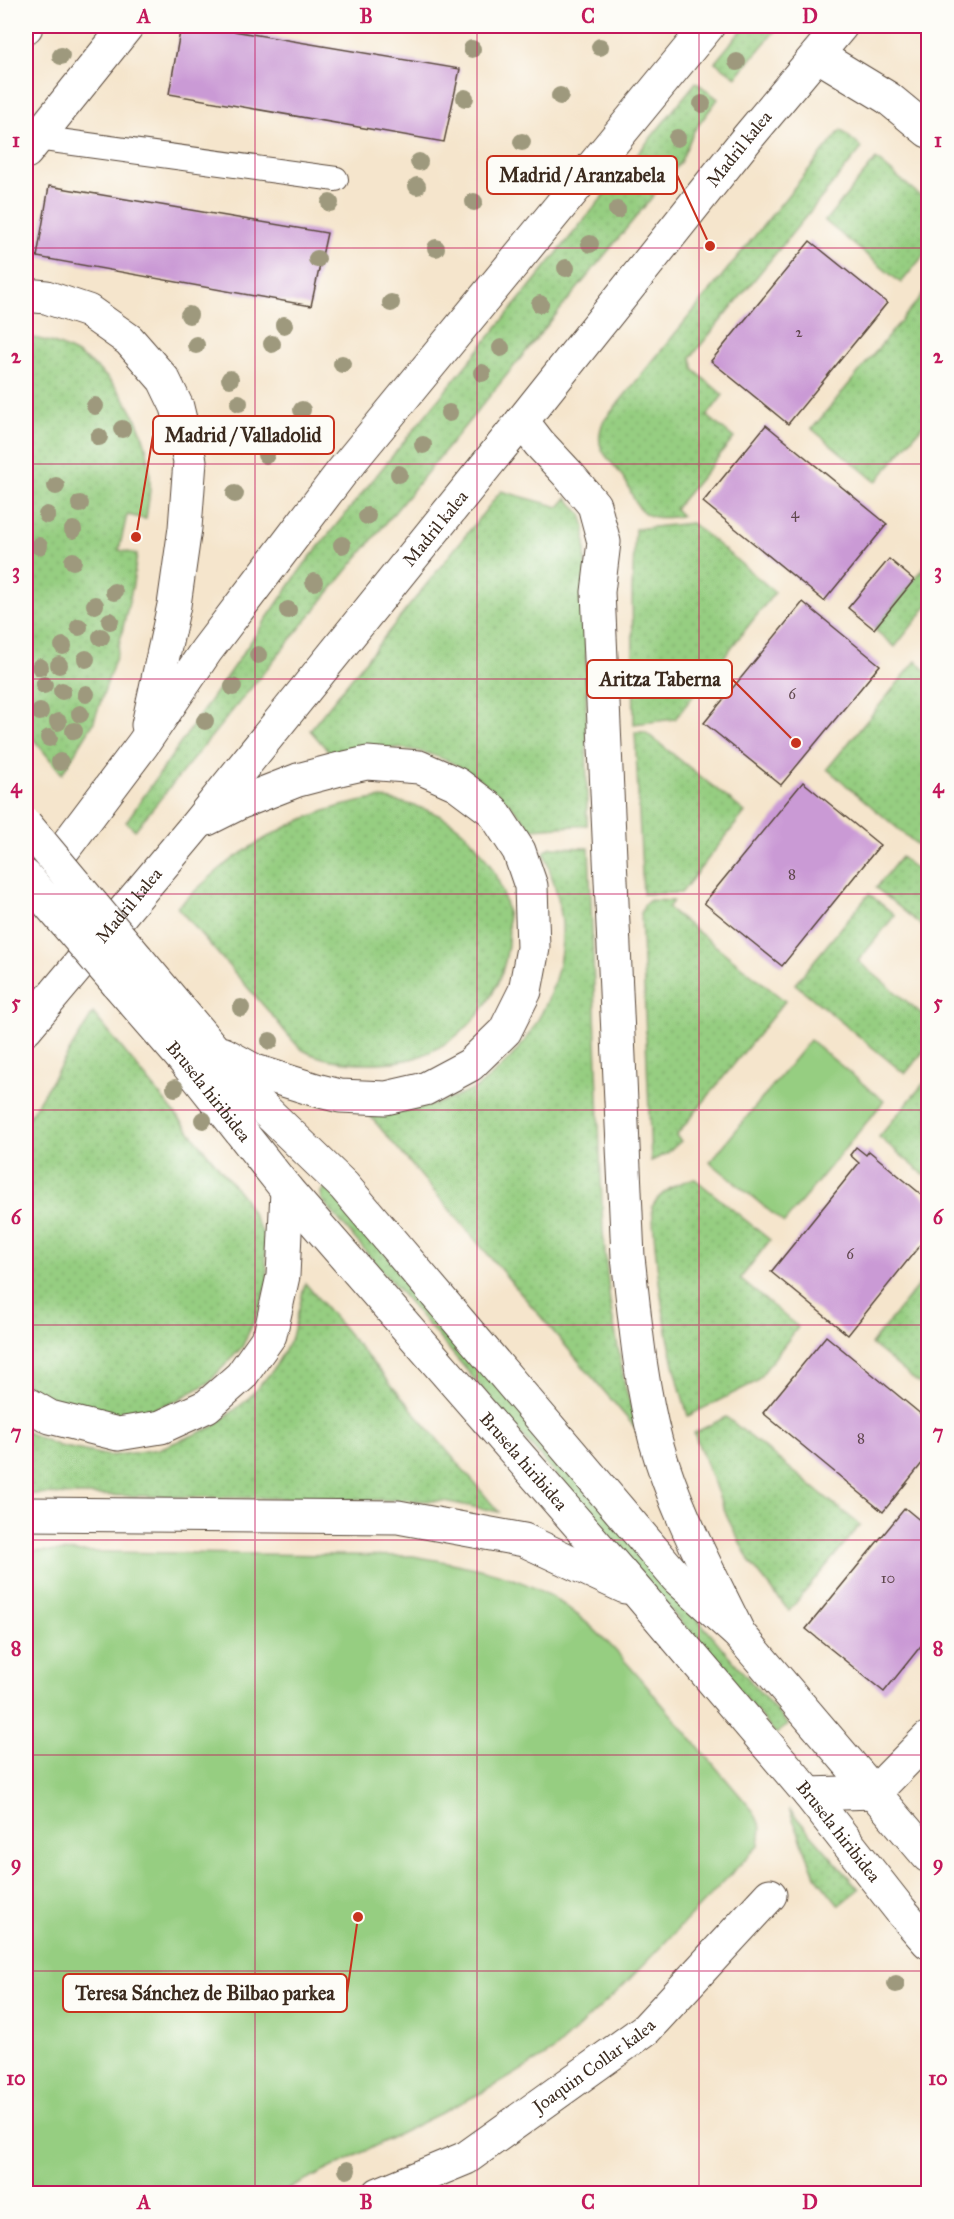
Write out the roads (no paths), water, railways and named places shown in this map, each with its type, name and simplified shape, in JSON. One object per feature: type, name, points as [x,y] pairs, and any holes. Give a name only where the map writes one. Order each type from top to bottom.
[{"type":"main road","points":[[31,145],[127,26]]},
{"type":"main road","points":[[26,900],[143,744],[206,651],[342,472],[708,26]]},
{"type":"main road","name":"Madril kalea","points":[[26,1028],[197,824],[728,162],[841,26]]},
{"type":"main road","points":[[817,55],[888,98],[928,131]]},
{"type":"main road","points":[[26,295],[46,297],[88,311],[129,340],[164,381],[177,407],[190,461],[185,528],[174,606],[143,744]]},
{"type":"main road","points":[[522,421],[594,505],[604,542],[598,592],[628,1257],[640,1360],[656,1442],[682,1516],[739,1634]]},
{"type":"main road","points":[[197,824],[239,803],[298,780],[367,763],[420,767],[457,784],[494,811],[519,851],[531,886],[533,948],[525,991],[505,1031],[470,1065],[425,1089],[386,1098],[340,1096],[255,1071],[216,1050]]},
{"type":"main road","points":[[26,825],[127,970]]},
{"type":"main road","points":[[26,877],[127,970]]},
{"type":"main road","name":"Brusela hiribidea","points":[[127,970],[216,1050],[260,1105],[344,1186],[677,1578],[739,1634],[928,1856]]},
{"type":"main road","name":"Brusela hiribidea","points":[[127,970],[184,1060],[287,1190],[640,1595],[809,1794],[928,1942]]},
{"type":"main road","points":[[26,1042],[48,1000]]},
{"type":"main road","points":[[26,1403],[50,1417],[118,1434],[161,1427],[207,1406],[241,1376],[270,1335],[283,1276],[287,1190]]},
{"type":"main road","points":[[26,1514],[398,1517],[524,1540],[588,1568],[640,1595]]},
{"type":"main road","points":[[809,1794],[875,1792],[928,1738]]},
{"type":"main road","name":"Joaquin Collar kalea","points":[[382,2193],[466,2158],[646,2029],[770,1895]]},
{"type":"lane","points":[[31,145],[336,179]]},
{"type":"place","name":"Madrid / Aranzabela","points":[[710,246]]},
{"type":"place","name":"Madrid / Valladolid","points":[[136,537]]},
{"type":"place","name":"Aritza Taberna","points":[[796,743]]},
{"type":"place","name":"Teresa Sánchez de Bilbao parkea","points":[[358,1917]]}]
